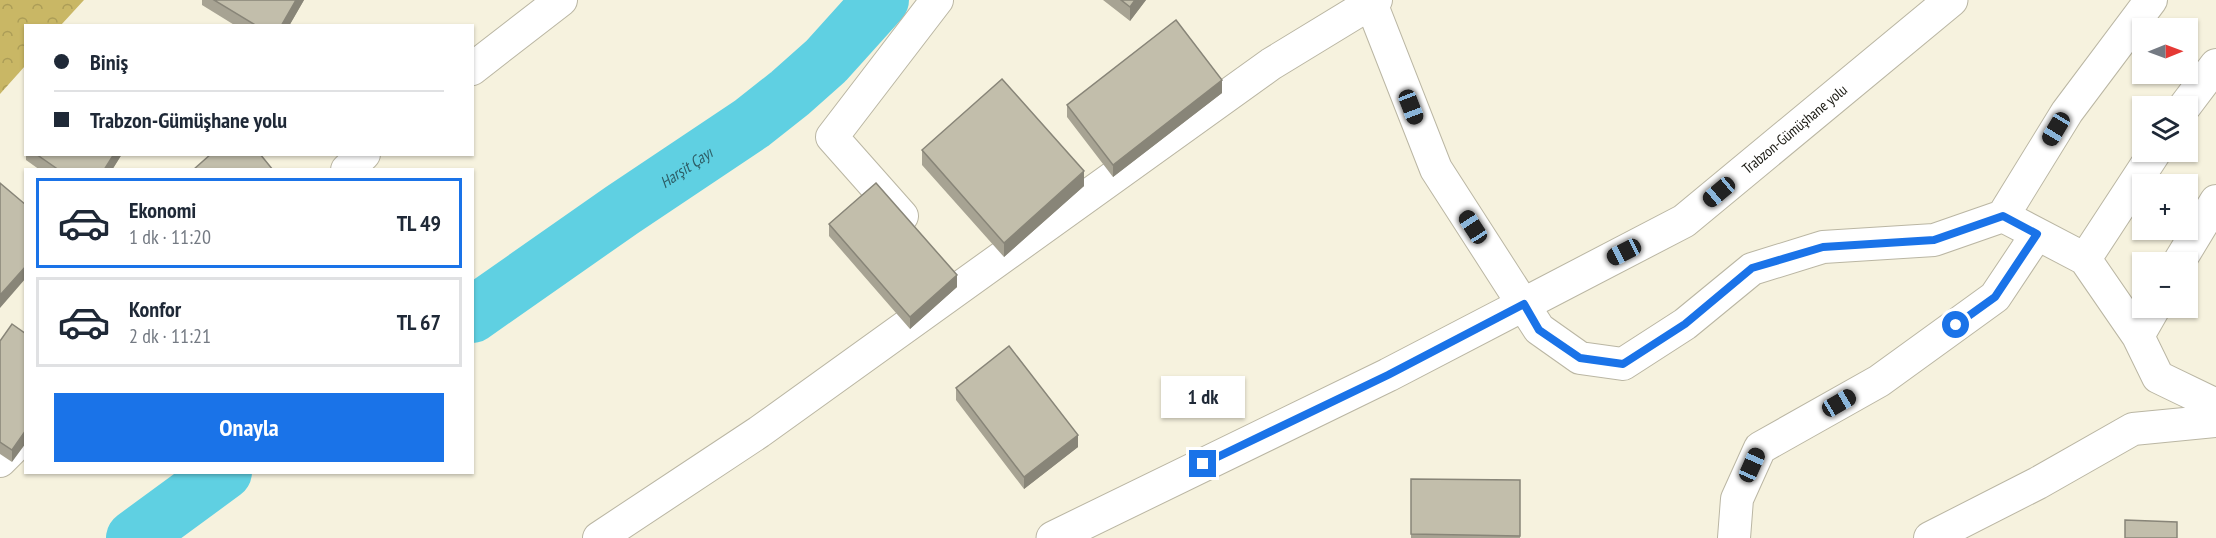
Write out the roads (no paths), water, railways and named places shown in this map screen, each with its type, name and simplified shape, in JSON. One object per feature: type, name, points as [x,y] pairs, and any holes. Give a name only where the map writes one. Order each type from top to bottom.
[{"type":"main road","name":"Trabzon-Gümüşhane yolu","points":[[1053,538],[1388,375],[1684,221],[1951,0]]},
{"type":"street","points":[[474,67],[561,0]]},
{"type":"street","points":[[917,233],[832,136],[937,0]]},
{"type":"street","points":[[599,538],[759,432],[955,277],[1271,64],[1373,2],[1436,169],[1539,330],[1580,358],[1623,364],[1685,324],[1752,268],[1823,247],[1934,240],[2003,216],[2067,112],[2151,0]]},
{"type":"street","points":[[2193,96],[2216,65]]},
{"type":"street","points":[[349,168],[362,156]]},
{"type":"street","points":[[2085,259],[2148,162]]},
{"type":"street","points":[[2185,252],[2216,201]]},
{"type":"street","points":[[2003,216],[2085,259],[2138,336],[2158,377],[2216,405]]},
{"type":"street","points":[[1734,538],[1737,499],[1760,448],[1878,381],[1995,297],[2037,234]]},
{"type":"street","points":[[2138,336],[2148,318]]},
{"type":"street","points":[[1930,538],[2038,483],[2133,429],[2216,421]]},
{"type":"street","points":[[0,461],[24,437]]},
{"type":"waterway","name":"Harşit Çayı","points":[[474,314],[752,123],[826,61],[881,0]]},
{"type":"waterway","name":"Harşit Çayı","points":[[134,538],[221,474]]}]
